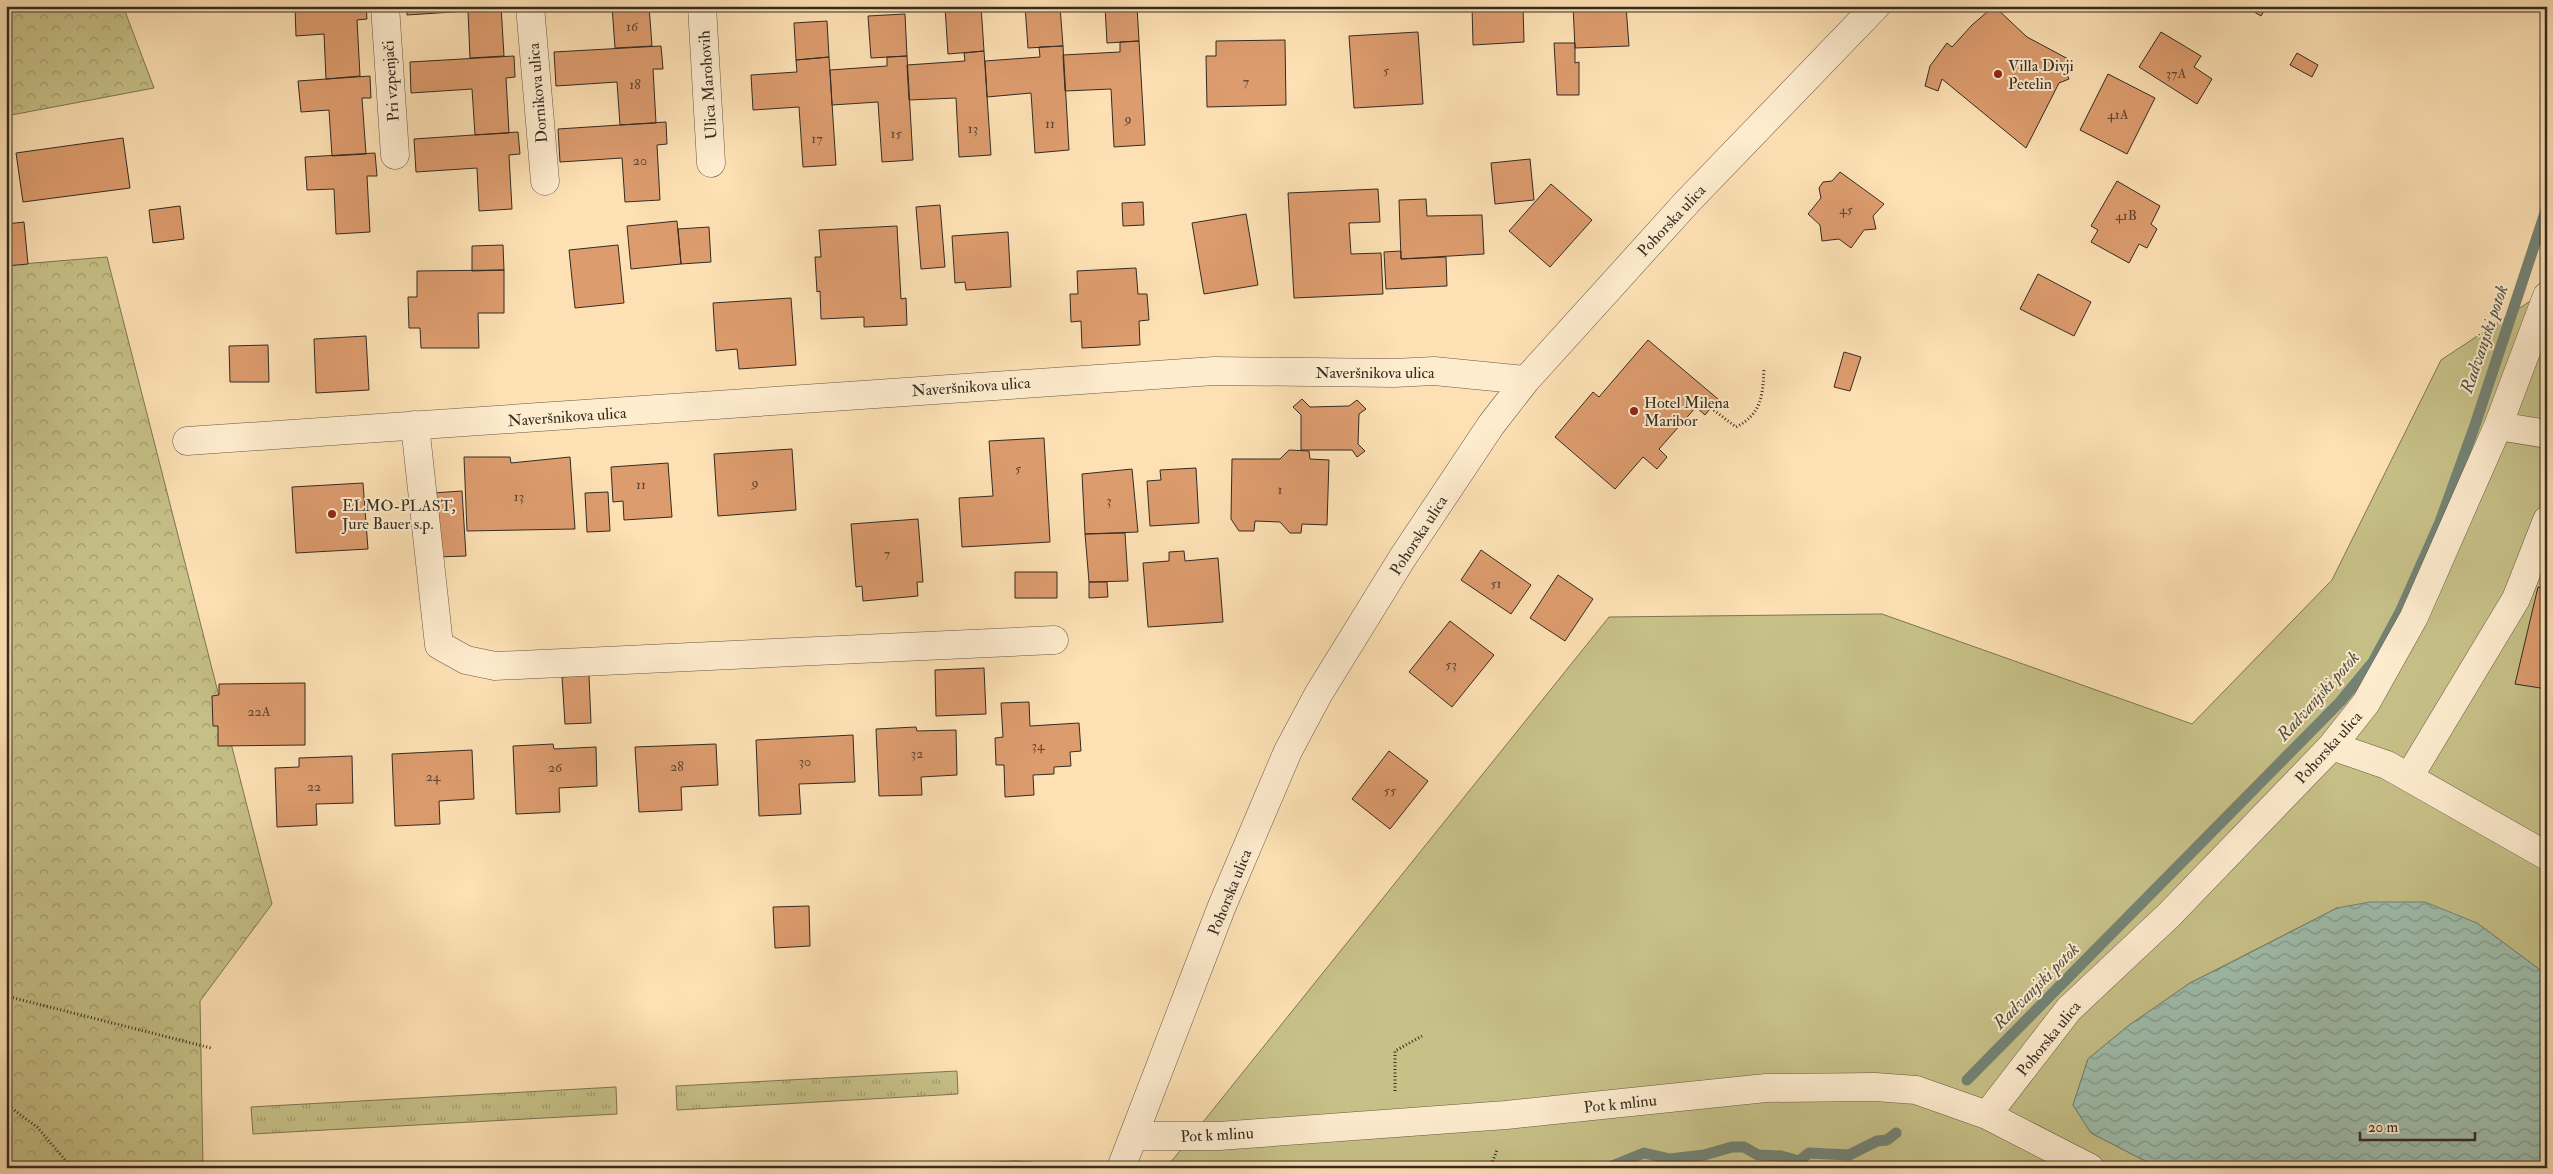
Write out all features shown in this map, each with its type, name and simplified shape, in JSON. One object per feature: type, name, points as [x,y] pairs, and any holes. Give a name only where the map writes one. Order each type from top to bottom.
[{"type":"street","name":"Pri vzpenjači","points":[[385,6],[395,155]]},
{"type":"street","name":"Dornikova ulica","points":[[530,6],[545,181]]},
{"type":"street","name":"Ulica Marohovih","points":[[702,6],[711,163]]},
{"type":"street","name":"Pohorska ulica","points":[[1120,1168],[1222,906],[1288,751],[1319,693],[1403,557],[1486,432],[1526,380],[1682,208],[1876,6]]},
{"type":"street","name":"Pohorska ulica","points":[[1987,1115],[2069,1009],[2169,915],[2332,746],[2366,703],[2414,617],[2498,426],[2547,296]]},
{"type":"street","name":"Naveršnikova ulica","points":[[188,441],[696,408],[1022,382],[1214,371],[1394,373],[1434,371],[1526,380]]},
{"type":"street","points":[[415,425],[439,645],[466,660],[495,666],[1054,640]]},
{"type":"street","points":[[2498,426],[2547,434]]},
{"type":"street","points":[[2409,777],[2516,599],[2547,520]]},
{"type":"street","points":[[2332,746],[2387,765],[2547,856]]},
{"type":"street","name":"Pot k mlinu","points":[[1134,1136],[1219,1136],[1497,1116],[1766,1088],[1875,1086],[1916,1090],[1987,1115],[2090,1168]]},
{"type":"path","points":[[1711,408],[1736,427],[1745,423],[1762,400],[1764,368]]},
{"type":"path","points":[[6,996],[211,1048]]},
{"type":"path","points":[[1395,1095],[1395,1051],[1422,1036]]},
{"type":"path","points":[[6,1104],[37,1127],[72,1168]]},
{"type":"green space","points":[[6,6],[123,6],[154,88],[6,116]]},
{"type":"green space","points":[[107,257],[272,904],[200,1001],[203,1168],[6,1168],[6,259],[9,265]]},
{"type":"green space","points":[[2547,290],[2547,975],[2477,923],[2337,908],[2190,983],[2128,1026],[2088,1059],[2073,1105],[2091,1133],[2159,1168],[1166,1168],[1609,617],[1882,614],[2192,724],[2332,580],[2441,360]]},
{"type":"green space","points":[[957,1071],[958,1094],[677,1110],[676,1086]]},
{"type":"green space","points":[[616,1087],[617,1114],[253,1134],[251,1107]]},
{"type":"green space","points":[[1015,1161],[1114,1168],[892,1168]]},
{"type":"water","points":[[2370,902],[2425,902],[2477,923],[2547,975],[2547,1168],[2159,1168],[2091,1133],[2073,1105],[2088,1059],[2128,1026],[2190,983],[2337,908]]},
{"type":"building","points":[[295,6],[366,6],[367,19],[357,20],[360,76],[326,79],[324,34],[296,36]]},
{"type":"building","points":[[407,6],[501,6],[504,56],[470,58],[468,11],[407,15]]},
{"type":"building","points":[[612,6],[649,6],[652,46],[615,48]]},
{"type":"building","points":[[981,6],[984,51],[948,54],[945,7]]},
{"type":"building","points":[[1025,6],[1060,6],[1063,46],[1028,48]]},
{"type":"building","points":[[1105,6],[1137,6],[1139,41],[1107,43]]},
{"type":"building","points":[[1472,6],[1523,6],[1524,42],[1473,45]]},
{"type":"building","points":[[1573,6],[1626,6],[1629,46],[1575,48]]},
{"type":"building","name":"Villa Divji Petelin","points":[[1994,6],[2027,37],[2070,60],[2065,70],[2069,79],[2059,83],[2026,148],[1942,79],[1938,91],[1925,86],[1930,66],[1947,43],[1952,47],[1972,25]]},
{"type":"building","points":[[2090,6],[2104,6],[2101,12]]},
{"type":"building","points":[[2244,6],[2267,6],[2261,16]]},
{"type":"building","points":[[905,14],[907,56],[871,58],[868,16]]},
{"type":"building","points":[[827,21],[829,57],[796,60],[794,23]]},
{"type":"building","points":[[1418,32],[1423,104],[1354,108],[1349,36]]},
{"type":"building","points":[[2161,32],[2201,56],[2194,67],[2212,79],[2197,104],[2139,67]]},
{"type":"building","points":[[1285,40],[1286,105],[1207,107],[1206,56],[1216,56],[1216,41]]},
{"type":"building","points":[[1139,41],[1145,145],[1114,147],[1111,89],[1065,91],[1063,55],[1120,52],[1120,42]]},
{"type":"building","points":[[1554,43],[1575,43],[1575,63],[1579,62],[1579,95],[1557,95]]},
{"type":"building","points":[[661,46],[663,69],[653,69],[656,123],[620,125],[617,82],[556,86],[554,52]]},
{"type":"building","points":[[1063,46],[1069,150],[1035,153],[1031,93],[987,97],[985,61],[1040,57],[1039,47]]},
{"type":"building","points":[[984,51],[991,155],[959,157],[956,98],[909,100],[907,65],[965,61],[964,53]]},
{"type":"building","points":[[2297,53],[2318,65],[2312,77],[2290,65]]},
{"type":"building","points":[[514,56],[515,77],[506,78],[509,133],[475,135],[472,89],[411,93],[410,62]]},
{"type":"building","points":[[907,56],[913,160],[882,162],[878,102],[832,105],[830,70],[887,66],[887,57]]},
{"type":"building","points":[[829,57],[836,165],[803,167],[799,107],[753,110],[751,75],[797,72],[796,60]]},
{"type":"building","points":[[2108,74],[2155,98],[2127,154],[2080,130]]},
{"type":"building","points":[[370,76],[371,98],[362,98],[366,154],[332,156],[329,110],[301,112],[298,81]]},
{"type":"building","points":[[666,122],[667,144],[657,145],[660,200],[625,202],[622,158],[560,162],[558,129]]},
{"type":"building","points":[[518,132],[520,154],[509,155],[512,209],[479,211],[477,168],[416,172],[414,139]]},
{"type":"building","points":[[123,138],[130,188],[23,202],[16,153]]},
{"type":"building","points":[[375,153],[377,176],[367,176],[370,232],[336,234],[334,189],[307,190],[305,157]]},
{"type":"building","points":[[1530,159],[1534,200],[1495,204],[1491,163]]},
{"type":"building","points":[[1840,172],[1884,204],[1873,216],[1876,229],[1864,230],[1851,248],[1839,239],[1822,241],[1820,225],[1808,214],[1821,198],[1819,188],[1823,182],[1832,181]]},
{"type":"building","points":[[2117,181],[2160,206],[2151,224],[2157,229],[2147,248],[2139,244],[2129,263],[2091,242],[2098,230],[2091,226]]},
{"type":"building","points":[[1551,184],[1592,220],[1550,267],[1509,231]]},
{"type":"building","points":[[1378,189],[1380,222],[1349,223],[1351,254],[1381,253],[1383,294],[1294,298],[1288,193]]},
{"type":"building","points":[[1426,199],[1427,216],[1482,215],[1484,254],[1401,259],[1399,200]]},
{"type":"building","points":[[1143,202],[1144,225],[1123,226],[1122,203]]},
{"type":"building","points":[[940,205],[945,267],[921,269],[916,207]]},
{"type":"building","points":[[180,206],[184,239],[153,243],[149,210]]},
{"type":"building","points":[[1246,214],[1258,285],[1204,294],[1192,223]]},
{"type":"building","points":[[677,221],[681,264],[631,269],[627,226]]},
{"type":"building","points":[[24,222],[28,264],[6,266],[6,224]]},
{"type":"building","points":[[897,226],[901,299],[906,298],[907,325],[864,327],[864,317],[821,319],[820,291],[817,292],[815,257],[821,257],[819,230]]},
{"type":"building","points":[[709,227],[711,262],[681,264],[678,229]]},
{"type":"building","points":[[1008,232],[1011,287],[966,290],[965,282],[955,283],[952,236]]},
{"type":"building","points":[[503,245],[504,270],[472,271],[472,246]]},
{"type":"building","points":[[618,245],[624,303],[575,308],[569,250]]},
{"type":"building","points":[[1401,251],[1401,259],[1446,257],[1447,286],[1386,289],[1384,252]]},
{"type":"building","points":[[1136,268],[1138,294],[1147,294],[1149,320],[1139,321],[1140,345],[1082,348],[1081,321],[1071,322],[1070,294],[1078,294],[1077,271]]},
{"type":"building","points":[[504,270],[504,313],[478,313],[479,348],[421,348],[420,328],[409,328],[408,297],[417,297],[417,271]]},
{"type":"building","points":[[2038,274],[2091,302],[2074,336],[2020,309]]},
{"type":"building","points":[[791,298],[796,365],[739,369],[737,349],[716,351],[713,303]]},
{"type":"building","points":[[366,336],[369,390],[316,393],[314,339]]},
{"type":"building","name":"Hotel Milena Maribor","points":[[1648,340],[1718,399],[1705,415],[1696,407],[1659,449],[1667,457],[1657,469],[1643,457],[1615,489],[1555,437],[1593,392],[1599,397]]},
{"type":"building","points":[[268,345],[269,382],[230,382],[229,346]]},
{"type":"building","points":[[1844,352],[1861,357],[1850,391],[1834,387]]},
{"type":"building","points":[[1302,399],[1310,407],[1349,406],[1357,400],[1366,409],[1359,414],[1358,444],[1365,451],[1357,457],[1352,450],[1301,450],[1301,415],[1293,407]]},
{"type":"building","points":[[1044,438],[1050,542],[962,547],[959,498],[993,496],[989,441]]},
{"type":"building","points":[[792,449],[796,510],[718,516],[714,454]]},
{"type":"building","points":[[1289,450],[1309,451],[1310,459],[1329,460],[1327,525],[1302,524],[1301,533],[1290,533],[1280,522],[1255,521],[1254,531],[1239,531],[1231,519],[1232,459],[1280,459]]},
{"type":"building","points":[[464,457],[510,457],[511,463],[570,457],[575,529],[467,531]]},
{"type":"building","points":[[668,463],[672,517],[624,520],[623,501],[613,502],[611,467]]},
{"type":"building","points":[[1196,468],[1199,523],[1150,526],[1147,481],[1161,480],[1160,470]]},
{"type":"building","points":[[1132,469],[1138,532],[1085,534],[1082,474]]},
{"type":"building","points":[[363,483],[368,549],[296,553],[292,487]]},
{"type":"building","points":[[462,491],[466,556],[436,557],[432,493]]},
{"type":"building","points":[[608,492],[610,531],[587,532],[585,493]]},
{"type":"building","points":[[918,519],[923,582],[917,582],[918,596],[863,601],[862,586],[856,587],[851,524]]},
{"type":"building","points":[[1125,533],[1128,581],[1089,582],[1085,534]]},
{"type":"building","points":[[1481,550],[1531,585],[1511,614],[1461,580]]},
{"type":"building","points":[[1184,551],[1185,561],[1218,558],[1223,622],[1148,627],[1143,563],[1169,561],[1169,552]]},
{"type":"building","points":[[1015,572],[1057,572],[1057,598],[1015,598]]},
{"type":"building","points":[[1558,575],[1593,599],[1565,641],[1530,618]]},
{"type":"building","points":[[1089,582],[1107,582],[1108,597],[1089,598]]},
{"type":"building","points":[[2538,587],[2547,589],[2547,689],[2515,684]]},
{"type":"building","points":[[1450,621],[1494,655],[1452,707],[1409,672]]},
{"type":"building","points":[[984,668],[986,714],[936,716],[935,670]]},
{"type":"building","points":[[589,675],[591,723],[565,724],[562,677]]},
{"type":"building","points":[[305,683],[305,745],[218,746],[218,726],[213,726],[212,696],[219,695],[219,684]]},
{"type":"building","points":[[1029,702],[1030,726],[1079,723],[1081,751],[1070,752],[1071,766],[1054,767],[1054,774],[1033,775],[1034,795],[1005,797],[1004,765],[996,765],[995,738],[1003,737],[1001,703]]},
{"type":"building","points":[[916,727],[917,731],[956,730],[957,775],[921,777],[922,795],[879,796],[876,729]]},
{"type":"building","points":[[853,735],[855,782],[799,784],[801,814],[759,816],[756,740]]},
{"type":"building","points":[[553,744],[554,749],[596,747],[597,786],[559,788],[560,812],[516,814],[513,746]]},
{"type":"building","points":[[716,744],[718,785],[681,787],[682,810],[639,812],[635,747]]},
{"type":"building","points":[[472,750],[474,799],[439,801],[440,824],[395,826],[392,754]]},
{"type":"building","points":[[1389,751],[1428,781],[1390,829],[1352,799]]},
{"type":"building","points":[[352,756],[353,803],[316,804],[317,825],[277,827],[275,768],[299,767],[299,758]]},
{"type":"building","points":[[809,906],[810,946],[775,948],[773,907]]},
{"type":"waterway","name":"Radvanjski potok","points":[[1967,1080],[2340,702],[2373,662],[2401,610],[2440,522],[2475,425],[2547,207]]},
{"type":"waterway","points":[[1607,1168],[1644,1153],[1670,1159],[1704,1155],[1732,1147],[1744,1147],[1758,1155],[1781,1156],[1799,1161],[1809,1153],[1849,1155],[1877,1141],[1887,1140],[1896,1133]]},
{"type":"place","name":"Villa Divji Petelin","points":[[1998,74]]},
{"type":"place","name":"Hotel Milena Maribor","points":[[1634,411]]},
{"type":"place","name":"ELMO-PLAST, Jure Bauer s.p.","points":[[332,514]]}]
